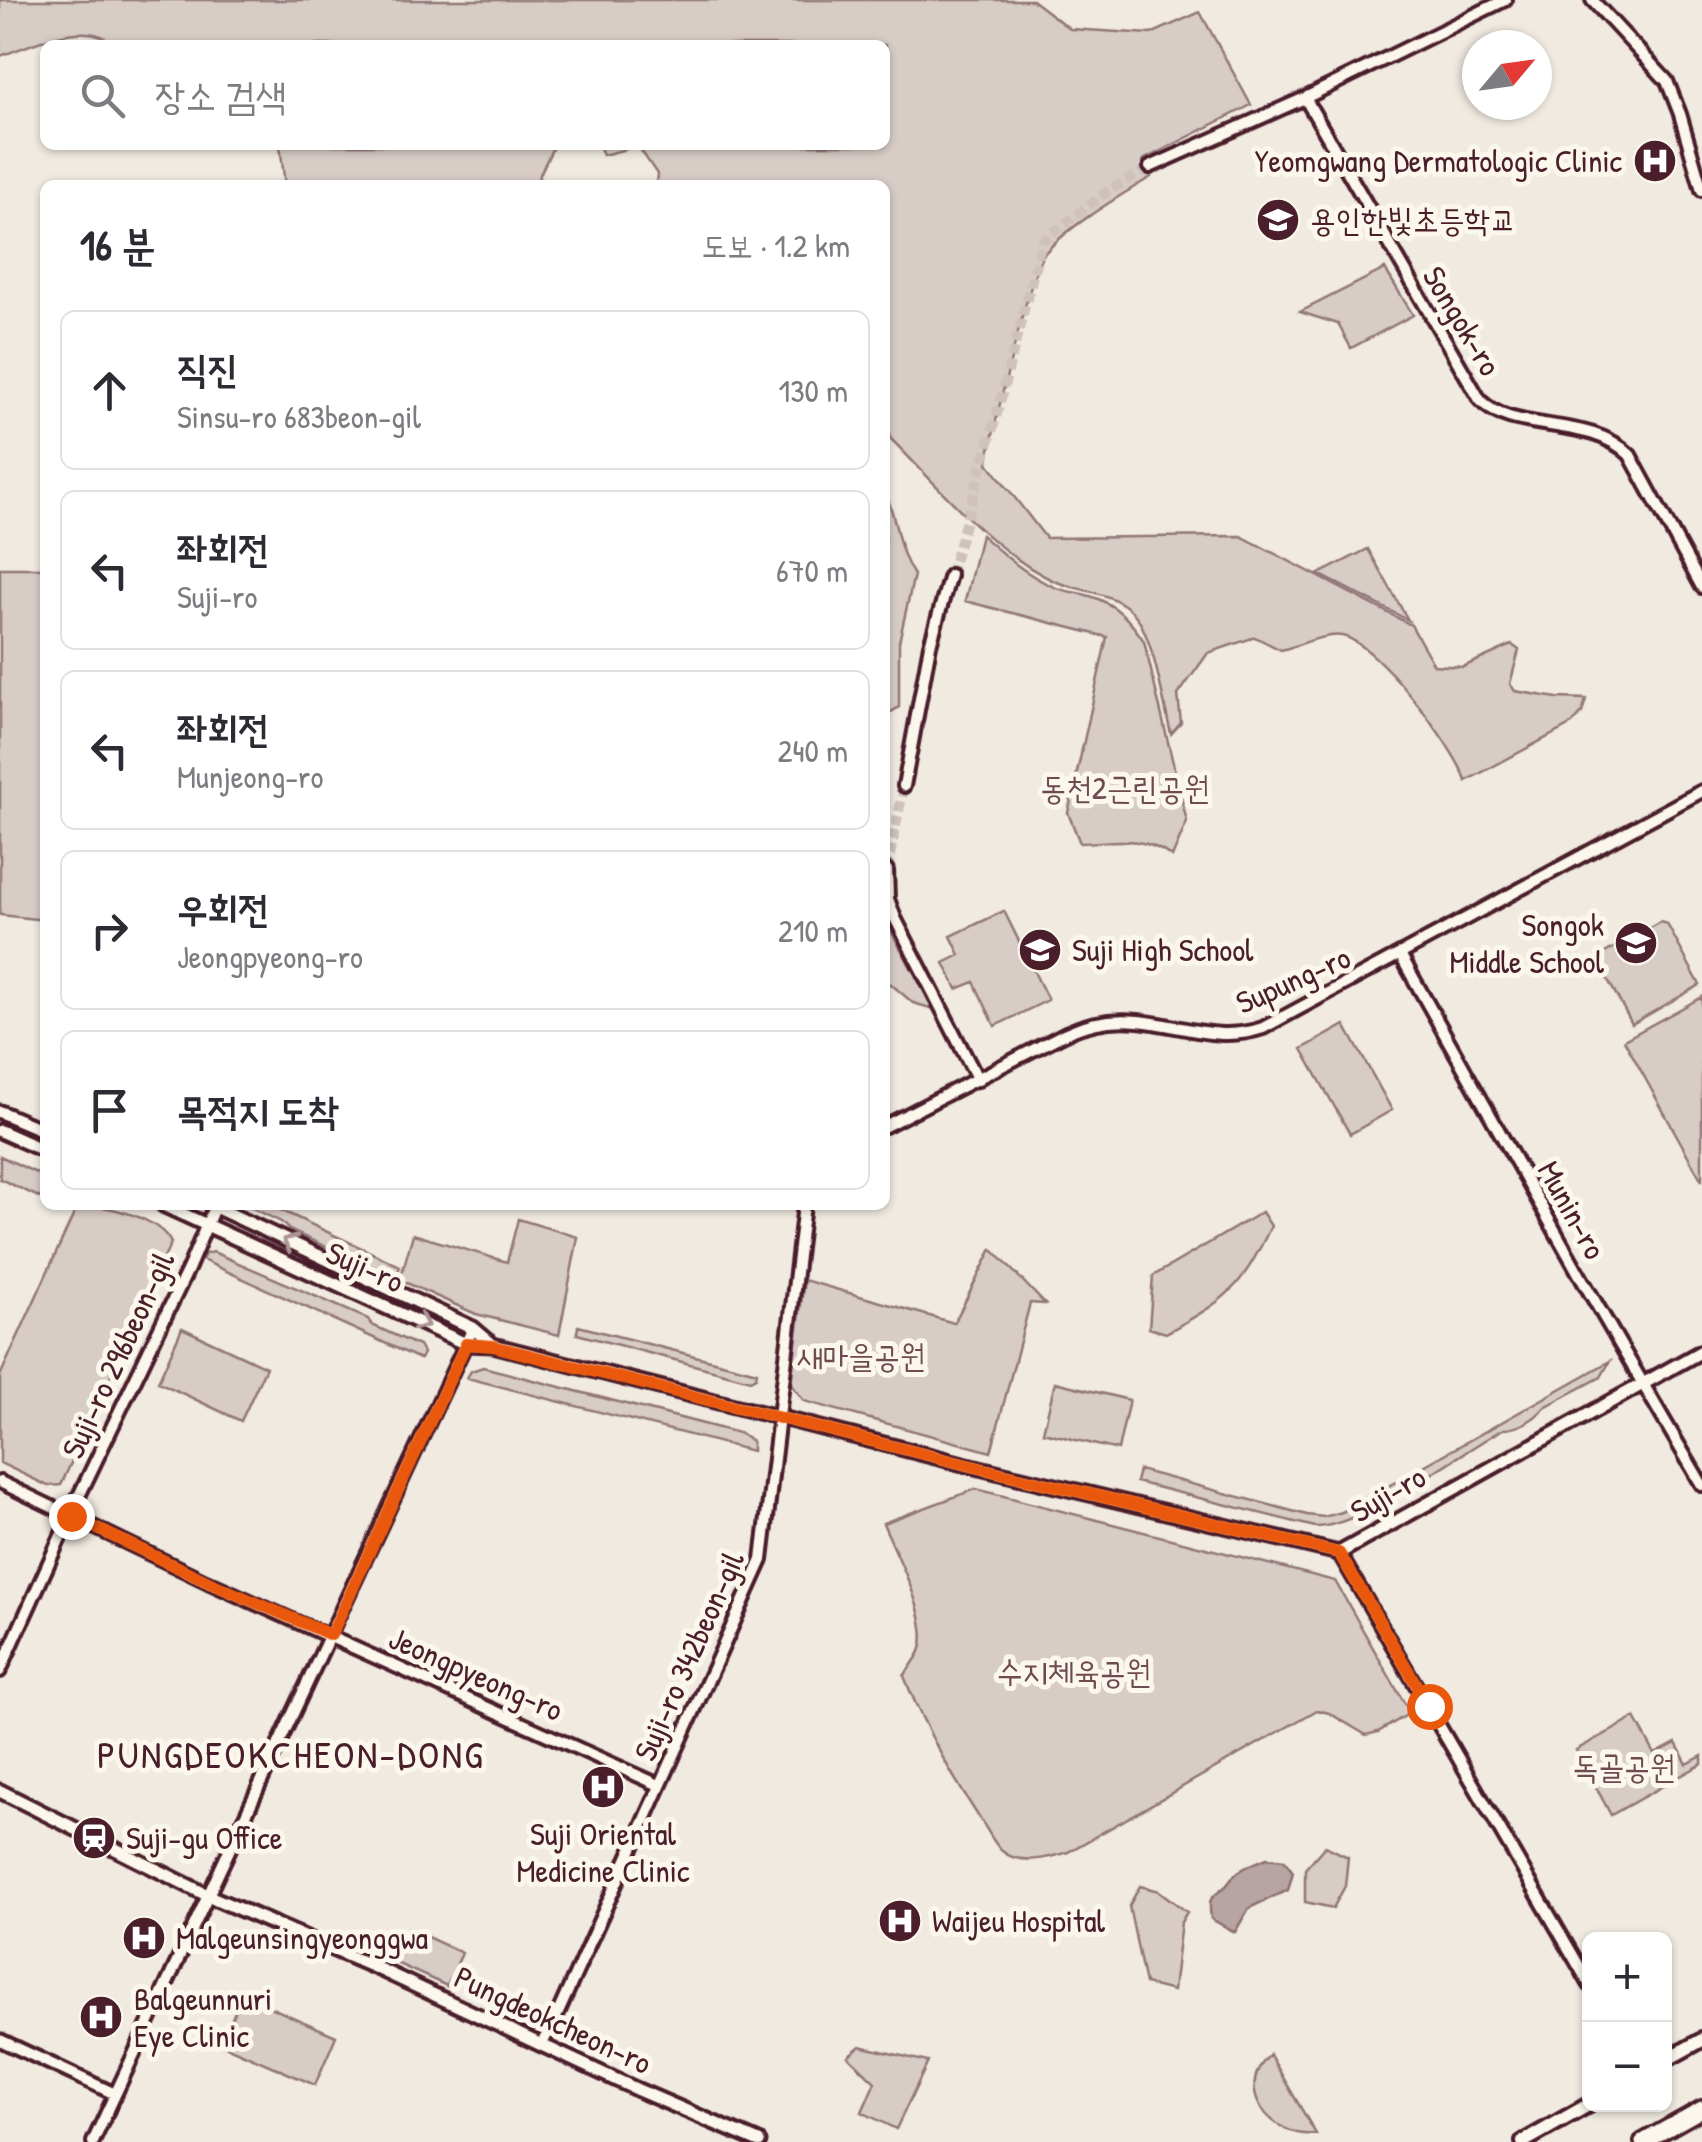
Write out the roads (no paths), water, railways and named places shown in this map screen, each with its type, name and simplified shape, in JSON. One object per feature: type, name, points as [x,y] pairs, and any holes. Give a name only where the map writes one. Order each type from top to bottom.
[{"type":"highway","points":[[1643,2142],[1702,2109]]},
{"type":"main road","points":[[0,1112],[40,1129]]},
{"type":"main road","points":[[0,1130],[40,1150]]},
{"type":"main road","name":"Suji-ro","points":[[173,1210],[466,1344],[493,1346],[1339,1553],[1702,1352]]},
{"type":"main road","name":"Suji-ro","points":[[224,1210],[473,1328],[493,1346]]},
{"type":"main road","name":"Pungdeokcheon-ro","points":[[0,1791],[208,1896],[759,2142]]},
{"type":"main road","points":[[1672,2057],[1702,2040]]},
{"type":"main road","points":[[1523,2142],[1582,2109]]},
{"type":"street","points":[[1150,167],[1305,98],[1505,0]]},
{"type":"street","points":[[1592,0],[1667,80],[1702,190]]},
{"type":"street","name":"Songok-ro","points":[[1305,98],[1480,400],[1493,411],[1594,433],[1618,444],[1630,456],[1702,587]]},
{"type":"street","points":[[904,786],[930,645],[950,575]]},
{"type":"street","name":"Supung-ro","points":[[890,1124],[1094,1022],[1131,1018],[1226,1034],[1247,1033],[1279,1021],[1702,791]]},
{"type":"street","points":[[890,905],[978,1080]]},
{"type":"street","name":"Munin-ro","points":[[1401,956],[1702,1486]]},
{"type":"street","points":[[206,1225],[211,1210]]},
{"type":"street","name":"Suji-ro 342beon-gil","points":[[540,2045],[553,2024],[762,1560],[803,1210]]},
{"type":"street","name":"Suji-ro 296beon-gil","points":[[0,1670],[206,1225]]},
{"type":"street","points":[[94,2142],[473,1328]]},
{"type":"street","name":"Jeongpyeong-ro","points":[[0,1482],[208,1582],[658,1785]]},
{"type":"street","points":[[1339,1553],[1582,1971]]},
{"type":"street","points":[[0,2040],[116,2094]]},
{"type":"tunnel","points":[[950,575],[1042,241],[1108,191],[1150,167]]},
{"type":"tunnel","points":[[890,855],[904,786]]},
{"type":"place","name":"Yeomgwang Dermatologic Clinic","points":[[1655,161]]},
{"type":"place","name":"용인한빛초등학교","points":[[1278,220]]},
{"type":"place","name":"Songok Middle School","points":[[1636,943]]},
{"type":"place","name":"Suji High School","points":[[1040,950]]},
{"type":"place","name":"Suji Oriental Medicine Clinic","points":[[603,1787]]},
{"type":"place","name":"Suji-gu Office","points":[[94,1838]]},
{"type":"place","name":"Waijeu Hospital","points":[[900,1921]]},
{"type":"place","name":"Malgeunsingyeonggwa","points":[[144,1938]]},
{"type":"place","name":"Balgeunnuri Eye Clinic","points":[[101,2017]]},
{"type":"district","name":"PUNGDEOKCHEON-DONG","points":[[291,1755]]},
{"type":"park label","name":"동천2근린공원","points":[[1125,788]]},
{"type":"park label","name":"새마을공원","points":[[861,1356]]},
{"type":"park label","name":"수지체육공원","points":[[1074,1672]]},
{"type":"park label","name":"독골공원","points":[[1624,1767]]}]
